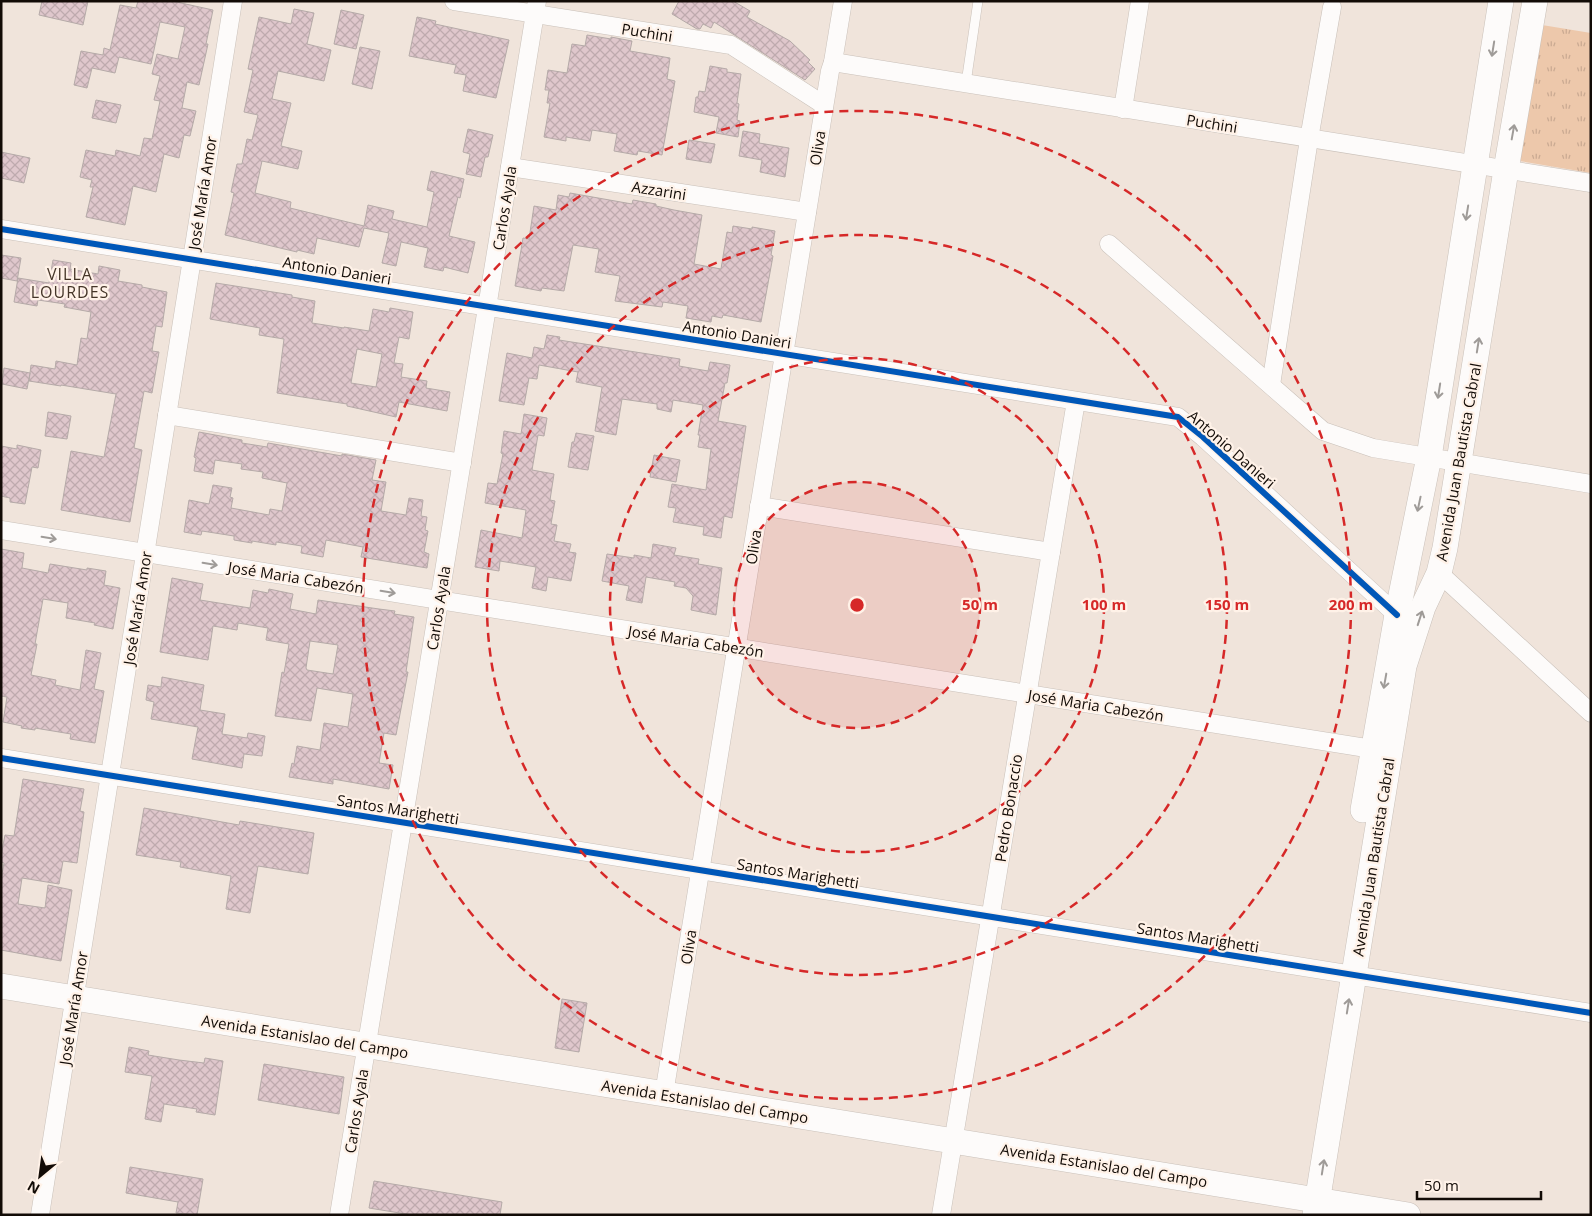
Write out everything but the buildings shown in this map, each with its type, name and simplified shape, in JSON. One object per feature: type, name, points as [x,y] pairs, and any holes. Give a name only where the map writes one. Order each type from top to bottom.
[{"type":"main road","name":"Avenida Juan Bautista Cabral","points":[[1308,1207],[1381,750],[1397,614],[1429,457],[1501,1]]},
{"type":"main road","name":"Avenida Juan Bautista Cabral","points":[[1381,750],[1404,666],[1424,606],[1439,573],[1445,548],[1535,1]]},
{"type":"main road","name":"Avenida Estanislao del Campo","points":[[1,986],[954,1141],[1308,1207],[1408,1215]]},
{"type":"street","name":"José María Amor","points":[[40,1215],[233,1]]},
{"type":"street","name":"Puchini","points":[[454,1],[536,8],[731,45],[824,105]]},
{"type":"street","name":"Oliva","points":[[664,1094],[824,105],[843,1]]},
{"type":"street","points":[[1123,109],[1140,1]]},
{"type":"street","points":[[1271,385],[1309,139],[1332,7]]},
{"type":"street","name":"Carlos Ayala","points":[[339,1215],[536,8]]},
{"type":"street","name":"Puchini","points":[[833,62],[1591,184]]},
{"type":"street","name":"Azzarini","points":[[510,168],[807,212]]},
{"type":"street","name":"Antonio Danieri","points":[[1,229],[1178,417],[1203,437],[1397,614]]},
{"type":"street","points":[[1109,244],[1323,431],[1373,448],[1591,484]]},
{"type":"street","name":"Pedro Bonaccio","points":[[942,1215],[1076,401]]},
{"type":"street","points":[[167,415],[462,463]]},
{"type":"street","points":[[759,506],[1051,552]]},
{"type":"street","name":"José Maria Cabezón","points":[[1,530],[1381,750]]},
{"type":"street","points":[[1439,573],[1591,713]]},
{"type":"street","name":"Santos Marighetti","points":[[1,758],[1591,1013]]},
{"type":"lane","points":[[966,83],[978,1]]},
{"type":"green space","points":[[1542,25],[1591,33],[1591,173],[1520,161]]},
{"type":"cycle path","points":[[1,229],[1178,417],[1203,437],[1397,615]]},
{"type":"cycle path","points":[[1,758],[1591,1013]]},
{"type":"district","name":"VILLA LOURDES","points":[[70,283]]}]
